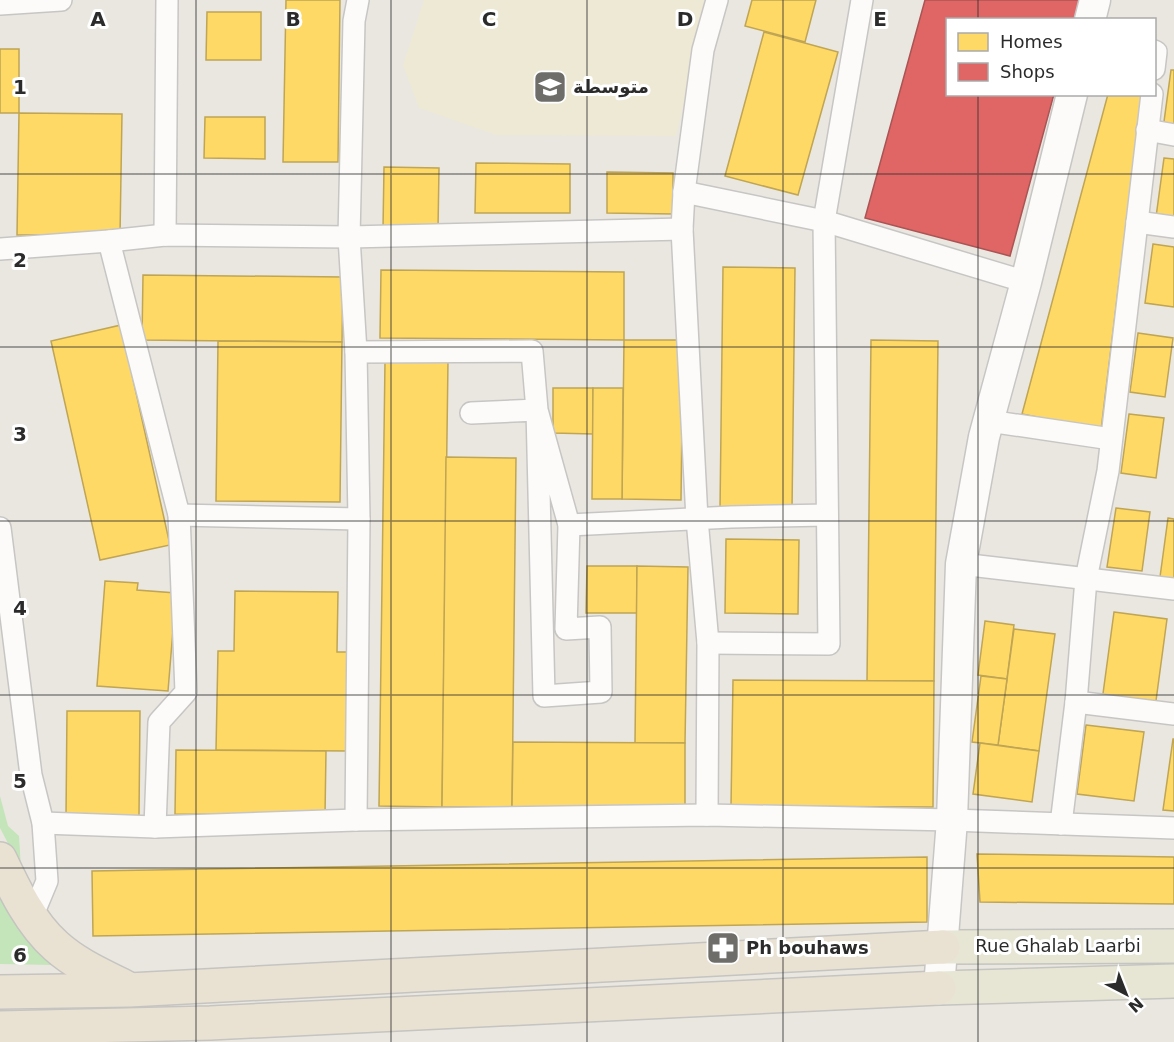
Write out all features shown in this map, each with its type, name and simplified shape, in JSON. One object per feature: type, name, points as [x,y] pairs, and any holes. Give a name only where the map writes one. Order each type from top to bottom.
[{"type":"highway","points":[[0,859],[32,917],[55,945],[81,965],[129,990]]},
{"type":"highway","points":[[0,992],[129,990],[943,947]]},
{"type":"highway","points":[[0,1028],[175,1024],[212,1032],[939,988]]},
{"type":"highway","points":[[127,1042],[175,1024]]},
{"type":"main road","name":"Rue Ghalab Laarbi","points":[[943,947],[1174,946]]},
{"type":"main road","name":"Rue Ghalab Laarbi","points":[[939,988],[1174,981]]},
{"type":"street","points":[[0,4],[61,0]]},
{"type":"street","points":[[165,235],[167,0]]},
{"type":"street","points":[[356,820],[359,519],[356,352],[349,237],[354,21],[358,0]]},
{"type":"street","points":[[707,815],[708,643],[698,519],[682,229],[684,192],[703,50],[717,0]]},
{"type":"street","points":[[708,643],[829,644],[824,221],[862,0]]},
{"type":"street","points":[[1090,18],[1095,0]]},
{"type":"street","points":[[939,988],[952,820],[961,564],[988,421],[1026,282],[1072,96]]},
{"type":"street","points":[[1061,824],[1076,702],[1086,579],[1108,471],[1152,96]]},
{"type":"street","points":[[1148,130],[1174,135]]},
{"type":"street","points":[[684,192],[824,221],[1026,282]]},
{"type":"street","points":[[1137,222],[1174,227]]},
{"type":"street","points":[[0,249],[109,242],[165,235],[349,237],[682,229]]},
{"type":"street","points":[[109,242],[179,515],[186,692],[159,722],[155,827]]},
{"type":"street","points":[[356,352],[532,351],[537,410],[544,696],[601,693],[600,627],[566,628],[569,525],[537,410]]},
{"type":"street","points":[[471,413],[537,410]]},
{"type":"street","points":[[988,421],[1111,439]]},
{"type":"street","points":[[179,515],[359,519]]},
{"type":"street","points":[[569,525],[827,515]]},
{"type":"street","points":[[0,528],[31,775],[43,823],[47,881],[32,917]]},
{"type":"street","points":[[961,564],[1174,589]]},
{"type":"street","points":[[1076,702],[1174,714]]},
{"type":"street","points":[[43,823],[155,827],[356,820],[707,815],[952,820],[1174,828]]},
{"type":"shaded area","name":"متوسطة","points":[[424,0],[709,0],[676,136],[496,135],[419,108],[403,65]]},
{"type":"green space","points":[[0,796],[8,826],[19,836],[21,868],[0,828]]},
{"type":"green space","points":[[0,888],[54,965],[0,964]]},
{"type":"building: Homes","points":[[286,0],[340,0],[338,162],[283,162]]},
{"type":"building: Homes","points":[[752,0],[816,0],[805,42],[745,26]]},
{"type":"building: Homes","points":[[207,12],[261,12],[261,60],[206,60]]},
{"type":"building: Homes","points":[[764,32],[838,52],[798,195],[725,176]]},
{"type":"building: Homes","points":[[0,49],[19,49],[19,113],[0,113]]},
{"type":"building: Homes","points":[[1171,70],[1174,70],[1174,131],[1163,129]]},
{"type":"building: Homes","points":[[1107,96],[1142,96],[1101,430],[1022,414]]},
{"type":"building: Homes","points":[[19,113],[122,114],[120,235],[17,235]]},
{"type":"building: Homes","points":[[205,117],[265,117],[265,159],[204,158]]},
{"type":"building: Homes","points":[[1164,158],[1174,159],[1174,219],[1156,217]]},
{"type":"building: Homes","points":[[476,163],[570,164],[570,213],[475,213]]},
{"type":"building: Homes","points":[[384,167],[439,168],[438,229],[383,229]]},
{"type":"building: Homes","points":[[607,172],[673,173],[673,214],[607,213]]},
{"type":"building: Homes","points":[[1153,244],[1174,247],[1174,307],[1145,303]]},
{"type":"building: Homes","points":[[723,267],[795,268],[792,510],[720,510]]},
{"type":"building: Homes","points":[[381,270],[624,272],[624,340],[380,338]]},
{"type":"building: Homes","points":[[143,275],[343,277],[342,342],[142,340]]},
{"type":"building: Homes","points":[[121,325],[170,545],[100,560],[51,341]]},
{"type":"building: Homes","points":[[1138,333],[1173,338],[1165,397],[1130,392]]},
{"type":"building: Homes","points":[[624,340],[683,340],[681,500],[622,499]]},
{"type":"building: Homes","points":[[871,340],[938,341],[934,681],[867,681]]},
{"type":"building: Homes","points":[[218,341],[342,342],[340,502],[216,501]]},
{"type":"building: Homes","points":[[385,361],[448,361],[442,807],[379,806]]},
{"type":"building: Homes","points":[[553,388],[593,388],[593,434],[553,433]]},
{"type":"building: Homes","points":[[593,388],[623,388],[622,499],[592,499]]},
{"type":"building: Homes","points":[[1129,414],[1164,418],[1156,478],[1121,473]]},
{"type":"building: Homes","points":[[446,457],[516,458],[512,807],[442,807]]},
{"type":"building: Homes","points":[[1116,508],[1150,512],[1142,571],[1107,567]]},
{"type":"building: Homes","points":[[1168,518],[1174,519],[1174,579],[1160,577]]},
{"type":"building: Homes","points":[[726,539],[799,540],[798,614],[725,613]]},
{"type":"building: Homes","points":[[587,566],[637,566],[637,613],[586,613]]},
{"type":"building: Homes","points":[[637,566],[688,567],[685,743],[635,743]]},
{"type":"building: Homes","points":[[105,581],[138,583],[137,590],[176,593],[168,691],[97,686]]},
{"type":"building: Homes","points":[[235,591],[338,592],[337,652],[349,652],[348,751],[216,750],[218,651],[234,651]]},
{"type":"building: Homes","points":[[1114,612],[1167,619],[1155,708],[1102,701]]},
{"type":"building: Homes","points":[[985,621],[1014,625],[1007,679],[978,675]]},
{"type":"building: Homes","points":[[1014,629],[1055,634],[1039,751],[998,745]]},
{"type":"building: Homes","points":[[981,676],[1007,679],[998,745],[972,742]]},
{"type":"building: Homes","points":[[733,680],[934,681],[933,807],[731,806]]},
{"type":"building: Homes","points":[[67,711],[140,711],[139,816],[66,816]]},
{"type":"building: Homes","points":[[1086,725],[1144,732],[1134,801],[1077,794]]},
{"type":"building: Homes","points":[[1174,739],[1174,811],[1163,810]]},
{"type":"building: Homes","points":[[513,742],[685,743],[685,809],[512,807]]},
{"type":"building: Homes","points":[[980,743],[1039,751],[1032,802],[973,794]]},
{"type":"building: Homes","points":[[176,750],[326,751],[325,815],[175,814]]},
{"type":"building: Homes","points":[[977,854],[1174,857],[1174,904],[980,902]]},
{"type":"building: Homes","points":[[927,857],[927,922],[93,936],[92,871]]},
{"type":"building: Shops","points":[[925,0],[1080,0],[1075,18],[946,18],[946,96],[1053,96],[1010,256],[865,218]]},
{"type":"place","name":"متوسطة","points":[[550,87]]},
{"type":"place","name":"Ph bouhaws","points":[[723,948]]}]
